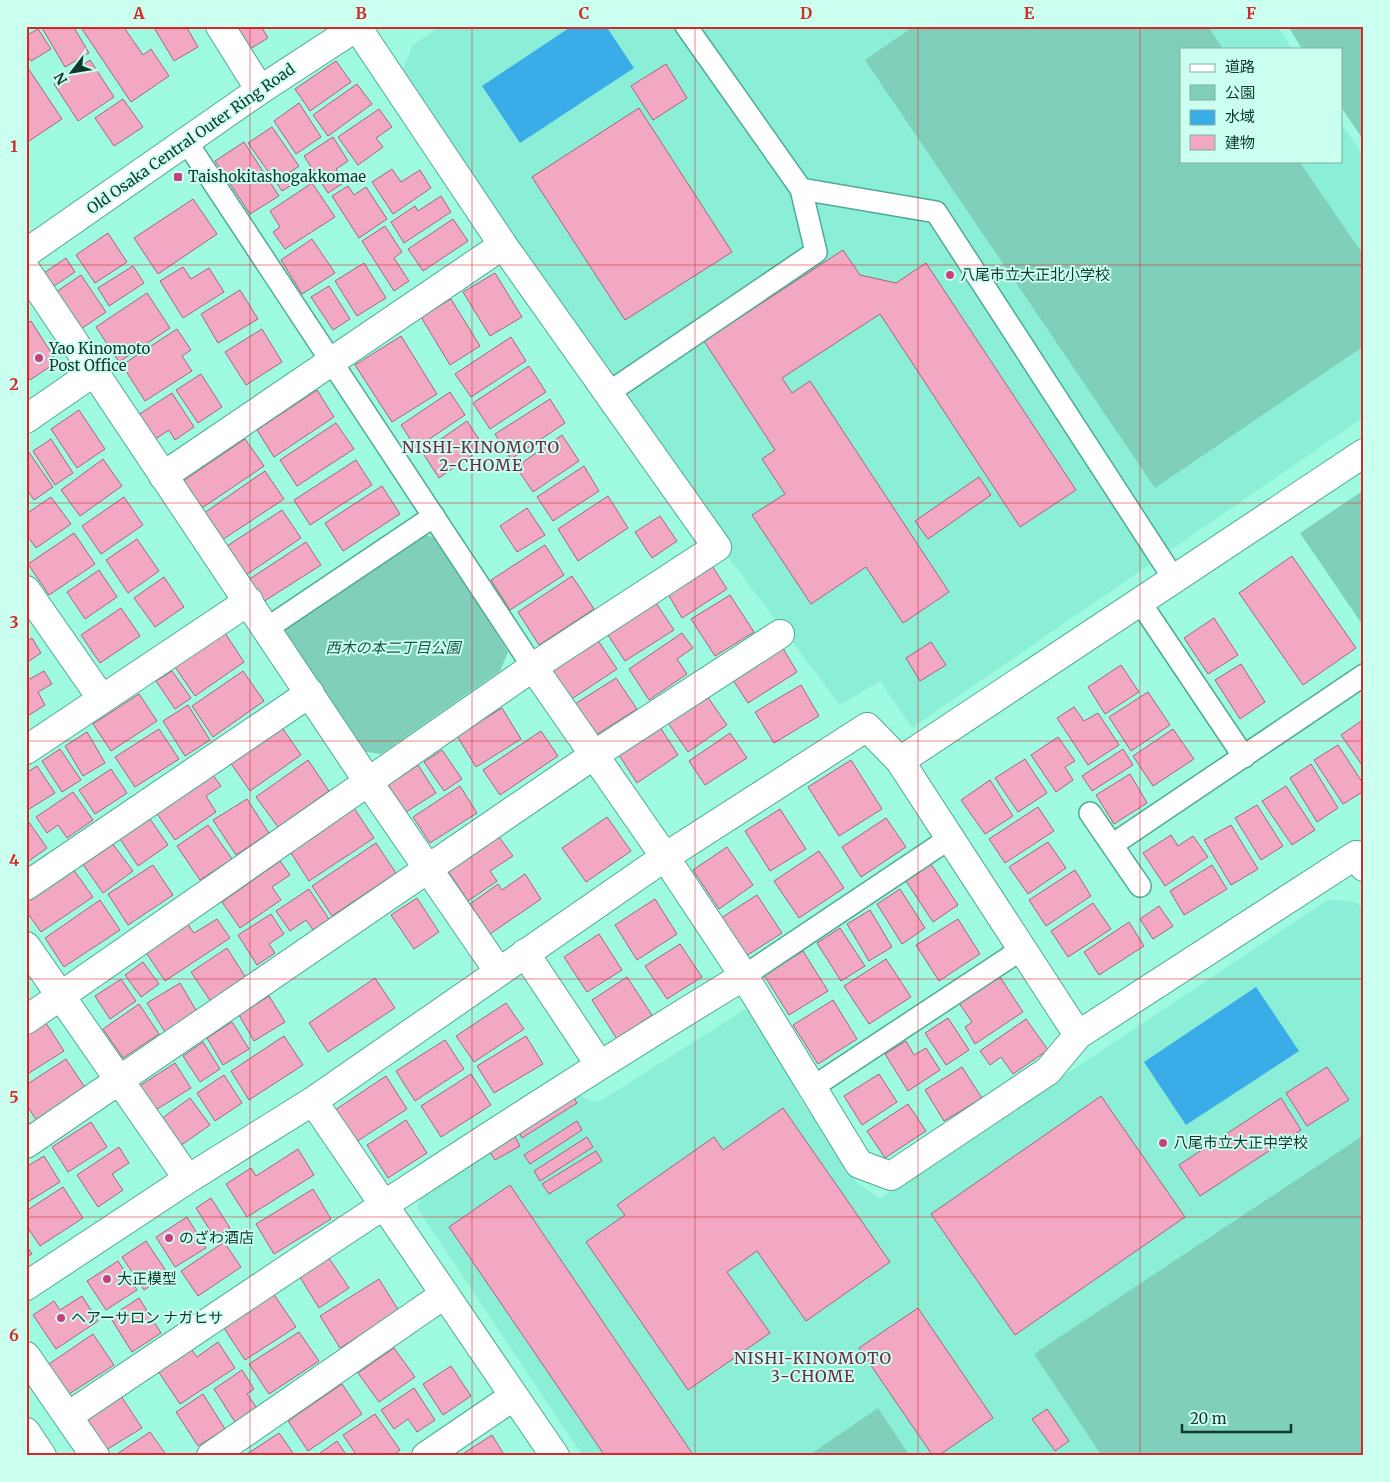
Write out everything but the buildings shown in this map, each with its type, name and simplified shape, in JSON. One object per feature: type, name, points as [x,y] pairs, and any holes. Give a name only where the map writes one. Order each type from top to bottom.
[{"type":"street","points":[[220,26],[260,90]]},
{"type":"street","points":[[26,1020],[367,780],[533,667],[717,547],[503,245],[357,26]]},
{"type":"street","name":"Old Osaka Central Outer Ring Road","points":[[26,253],[260,90],[357,26]]},
{"type":"street","points":[[164,476],[503,245]]},
{"type":"street","points":[[26,270],[367,780],[499,972]]},
{"type":"street","points":[[26,419],[94,372]]},
{"type":"street","points":[[900,762],[1364,453]]},
{"type":"street","points":[[26,590],[102,700]]},
{"type":"street","points":[[26,750],[249,602]]},
{"type":"street","points":[[26,1144],[429,870],[594,755],[780,634]]},
{"type":"street","points":[[533,667],[665,857],[744,976],[859,1164],[891,1176],[1048,1071],[1078,1035],[1356,856],[1364,867]]},
{"type":"street","points":[[26,886],[310,693]]},
{"type":"street","points":[[26,1286],[188,1178],[313,1101],[665,857],[866,727],[900,762],[1078,1035]]},
{"type":"street","points":[[26,946],[188,1178]]},
{"type":"street","points":[[525,953],[599,1064]]},
{"type":"street","points":[[68,1416],[384,1204],[599,1064],[744,976]]},
{"type":"street","points":[[313,1101],[555,1456]]},
{"type":"street","points":[[212,1456],[445,1294]]},
{"type":"street","points":[[26,1356],[95,1456]]},
{"type":"street","points":[[426,1456],[514,1396]]},
{"type":"street","points":[[26,1432],[42,1456]]},
{"type":"lane","points":[[608,393],[816,252],[801,188],[686,26]]},
{"type":"lane","points":[[186,141],[333,361],[533,667]]},
{"type":"lane","points":[[801,188],[936,212],[1174,579]]},
{"type":"lane","points":[[266,629],[434,516]]},
{"type":"lane","points":[[1140,602],[1244,757]]},
{"type":"lane","points":[[1112,845],[1364,675]]},
{"type":"lane","points":[[1090,813],[1140,886]]},
{"type":"lane","points":[[744,976],[950,838]]},
{"type":"lane","points":[[812,1087],[1022,949]]},
{"type":"shaded area","name":"八尾市立大正北小学校","points":[[441,26],[1277,26],[1291,48],[1180,48],[1180,162],[1342,162],[1342,124],[1364,157],[1364,417],[912,728],[880,681],[840,705],[725,553],[400,76],[413,45]]},
{"type":"shaded area","name":"八尾市立大正中学校","points":[[1329,899],[1358,903],[1364,912],[1364,1456],[1046,1456],[1044,1452],[1038,1456],[583,1456],[417,1208],[423,1192],[576,1094],[597,1103],[746,1009],[797,1084],[796,1093],[857,1183],[880,1198]]},
{"type":"green space","points":[[914,26],[1208,26],[1222,48],[1180,48],[1180,162],[1300,162],[1364,256],[1364,346],[1155,488],[865,60]]},
{"type":"green space","points":[[1288,26],[1364,26],[1364,141],[1342,108],[1342,48],[1301,48]]},
{"type":"green space","points":[[1364,490],[1364,627],[1300,533]]},
{"type":"green space","name":"西木の本二丁目公園","points":[[422,534],[436,538],[508,652],[500,671],[381,754],[360,751],[279,627]]},
{"type":"green space","points":[[1364,1135],[1364,1456],[1102,1456],[1034,1354]]},
{"type":"green space","points":[[878,1408],[910,1456],[808,1456]]},
{"type":"water","points":[[572,26],[606,26],[634,68],[520,143],[482,86]]},
{"type":"water","points":[[1256,987],[1299,1051],[1186,1125],[1144,1062]]},
{"type":"place","name":"Taishokitashogakkomae","points":[[178,177]]},
{"type":"place","name":"八尾市立大正北小学校","points":[[950,275]]},
{"type":"place","name":"Yao Kinomoto Post Office","points":[[39,358]]},
{"type":"place","name":"八尾市立大正中学校","points":[[1163,1143]]},
{"type":"place","name":"のざわ酒店","points":[[169,1238]]},
{"type":"place","name":"大正模型","points":[[107,1279]]},
{"type":"place","name":"ヘアーサロン ナガヒサ","points":[[61,1318]]},
{"type":"district","name":"NISHI-KINOMOTO 2-CHOME","points":[[481,456]]},
{"type":"district","name":"NISHI-KINOMOTO 3-CHOME","points":[[813,1367]]}]
